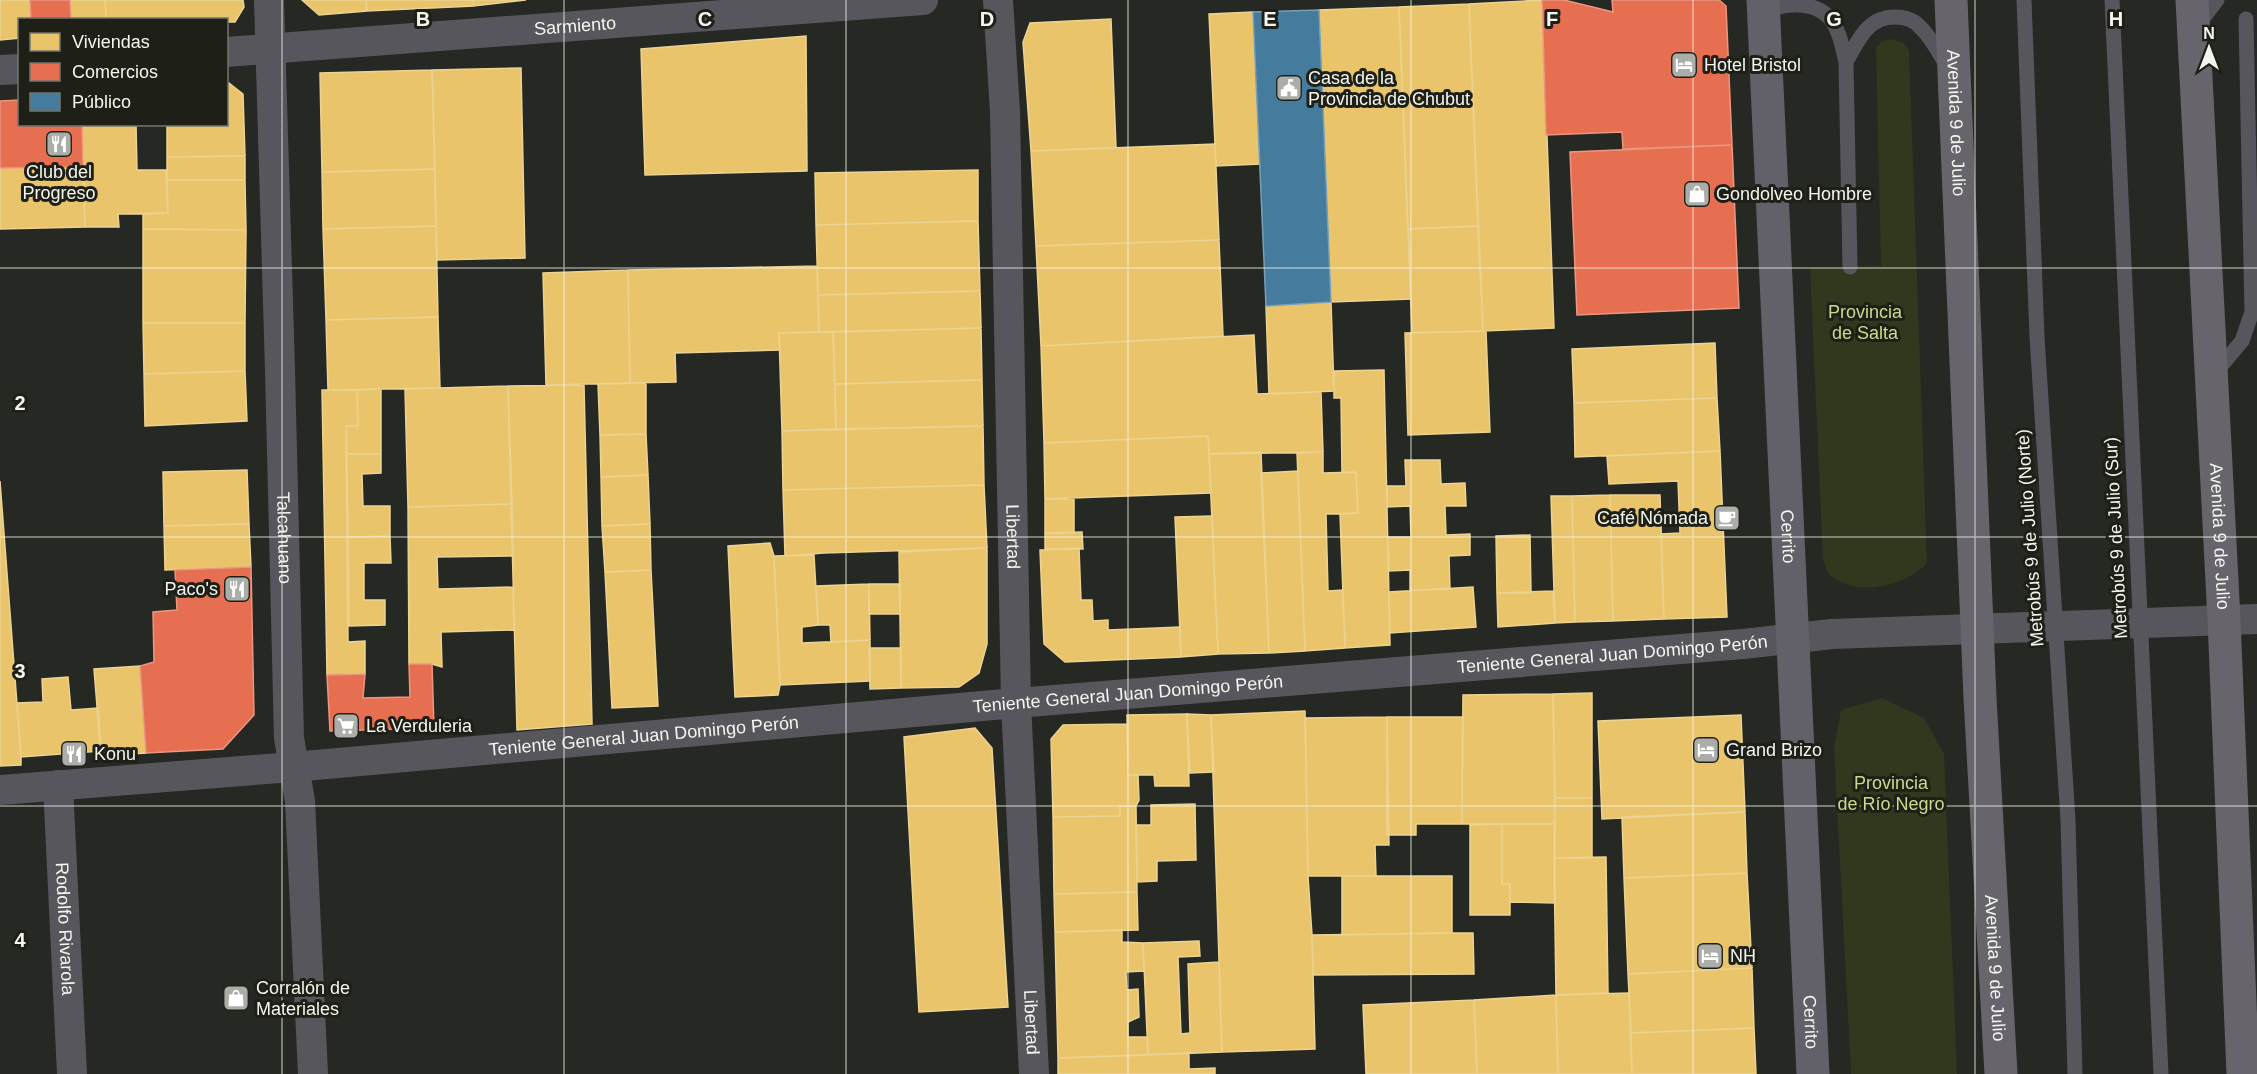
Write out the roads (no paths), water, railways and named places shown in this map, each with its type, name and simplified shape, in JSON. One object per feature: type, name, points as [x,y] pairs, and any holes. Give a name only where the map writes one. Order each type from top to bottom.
[{"type":"highway","name":"Avenida 9 de Julio","points":[[1951,0],[1977,628],[2001,1074]]},
{"type":"highway","name":"Avenida 9 de Julio","points":[[2192,15],[2224,620],[2243,1074]]},
{"type":"street","name":"Talcahuano","points":[[269,0],[289,738],[300,801],[313,1074]]},
{"type":"street","name":"Sarmiento","points":[[228,52],[923,0]]},
{"type":"street","name":"Libertad","points":[[998,0],[1005,112],[1016,703],[1034,1074]]},
{"type":"street","name":"Cerrito","points":[[1763,7],[1813,1074]]},
{"type":"street","points":[[0,70],[18,69]]},
{"type":"street","name":"Teniente General Juan Domingo Perón","points":[[0,790],[1016,703],[1792,640],[1832,634],[2257,619]]},
{"type":"street","name":"Rodolfo Rivarola","points":[[58,784],[72,1074]]},
{"type":"lane","name":"Metrobús 9 de Julio (Norte)","points":[[2024,0],[2037,337],[2068,820],[2075,1074]]},
{"type":"lane","name":"Metrobús 9 de Julio (Sur)","points":[[2112,0],[2161,1074]]},
{"type":"lane","points":[[2192,15],[2217,0]]},
{"type":"lane","points":[[1763,7],[1800,4],[1824,14],[1834,24],[1846,62],[1850,267]]},
{"type":"lane","points":[[1846,62],[1870,24],[1884,17],[1899,17],[1913,21],[1922,28],[1954,76]]},
{"type":"lane","points":[[2211,378],[2242,341],[2252,312],[2247,19]]},
{"type":"place","name":"Hotel Bristol","points":[[1684,65]]},
{"type":"place","name":"Casa de la Provincia de Chubut","points":[[1289,88]]},
{"type":"place","name":"Club del Progreso","points":[[59,144]]},
{"type":"place","name":"Gondolveo Hombre","points":[[1697,194]]},
{"type":"place","name":"Café Nómada","points":[[1727,518]]},
{"type":"place","name":"Paco's","points":[[237,589]]},
{"type":"place","name":"La Verduleria","points":[[346,726]]},
{"type":"place","name":"Grand Brizo","points":[[1706,750]]},
{"type":"place","name":"Konu","points":[[74,754]]},
{"type":"place","name":"NH","points":[[1710,956]]},
{"type":"place","name":"Corralón de Materiales","points":[[236,998]]},
{"type":"park label","name":"Provincia de Salta","points":[[1865,322]]},
{"type":"park label","name":"Provincia de Río Negro","points":[[1891,793]]}]
